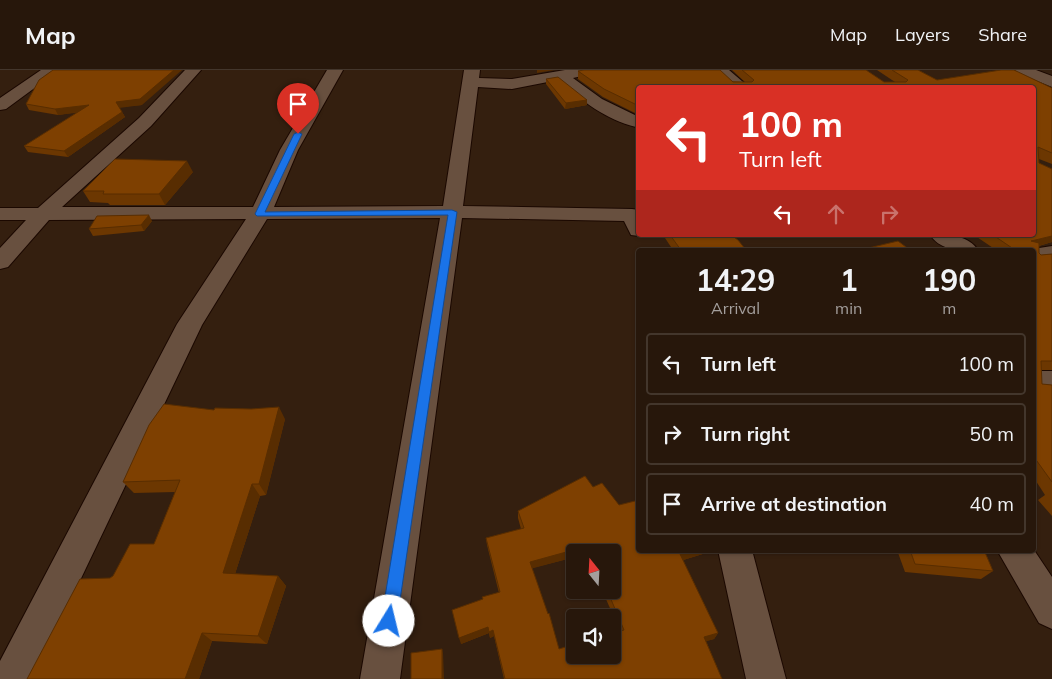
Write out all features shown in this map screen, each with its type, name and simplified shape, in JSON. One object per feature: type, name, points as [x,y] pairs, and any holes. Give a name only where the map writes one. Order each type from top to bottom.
[{"type":"street","points":[[0,105],[51,70]]},
{"type":"street","points":[[0,262],[42,215],[145,122],[194,70]]},
{"type":"street","points":[[12,679],[190,324],[260,214],[289,150],[335,70]]},
{"type":"street","points":[[380,679],[452,212],[471,76],[512,84],[591,70]]},
{"type":"street","points":[[720,70],[738,85]]},
{"type":"street","points":[[1023,70],[1052,82]]},
{"type":"street","points":[[562,76],[594,103],[613,114],[636,122]]},
{"type":"street","points":[[0,214],[452,212],[632,215],[636,224]]},
{"type":"street","points":[[944,237],[964,248]]},
{"type":"street","points":[[1036,255],[1052,253]]},
{"type":"street","points":[[1036,381],[1052,382]]},
{"type":"street","points":[[736,553],[766,679]]},
{"type":"street","points":[[1016,553],[1052,610]]},
{"type":"building","points":[[53,70],[174,70],[140,99],[116,102],[122,112],[64,151],[24,146],[89,105],[55,109],[26,104],[39,80]]},
{"type":"building","points":[[720,70],[733,82],[752,82],[754,80],[742,70],[866,70],[884,82],[906,82],[908,80],[892,70],[918,70],[937,80],[1001,70],[1014,70],[1052,88],[1052,153],[1038,147],[1039,163],[1052,169],[1052,236],[1031,241],[1039,243],[1039,253],[1041,255],[1052,254],[1052,361],[1041,361],[1042,384],[1052,385],[1052,482],[1036,460],[1036,248],[1012,248],[996,237],[1036,237],[1036,85],[636,85],[636,105],[604,89],[578,71]]},
{"type":"building","points":[[558,77],[587,100],[566,103],[546,79]]},
{"type":"building","points":[[115,159],[187,161],[159,194],[103,194],[104,191],[83,191]]},
{"type":"building","points":[[149,215],[141,225],[89,229],[97,216]]},
{"type":"building","points":[[671,237],[734,237],[744,248],[680,248]]},
{"type":"building","points":[[898,241],[907,248],[868,248]]},
{"type":"building","points":[[164,404],[214,410],[215,408],[251,409],[279,407],[259,484],[252,484],[223,573],[278,576],[258,636],[202,633],[185,679],[27,679],[80,579],[110,578],[113,576],[130,544],[154,544],[180,480],[123,482],[149,425]]},
{"type":"building","points":[[585,476],[593,487],[602,483],[619,505],[636,501],[636,553],[684,553],[680,554],[718,633],[704,637],[722,679],[505,679],[493,630],[489,632],[488,627],[459,638],[452,610],[483,599],[482,597],[500,592],[486,538],[524,528],[518,511]],"holes":[[[566,544],[621,544],[621,599],[611,599],[615,609],[621,609],[621,623],[624,630],[621,631],[621,664],[566,664],[566,647],[559,649],[549,613],[530,562],[566,552]]]},
{"type":"building","points":[[911,553],[985,553],[993,571],[915,564]]},
{"type":"building","points":[[442,649],[442,679],[411,679],[411,653]]},
{"type":"route","points":[[298,134],[260,214],[452,212],[389,621]]}]
